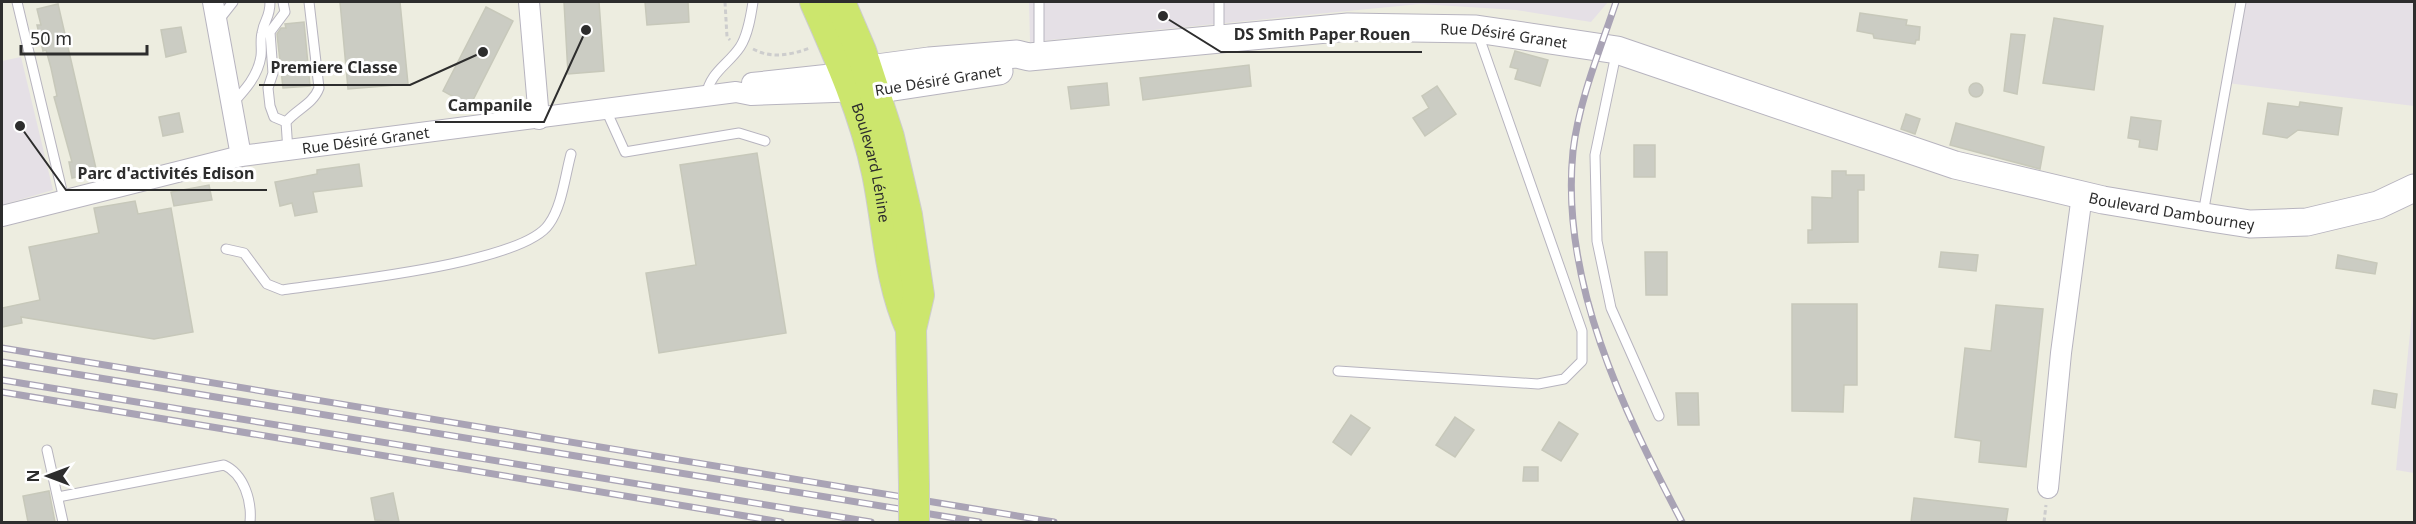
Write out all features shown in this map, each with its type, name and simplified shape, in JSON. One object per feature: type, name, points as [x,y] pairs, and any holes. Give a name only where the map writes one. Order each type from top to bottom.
[{"type":"main road","name":"Boulevard Lénine","points":[[815,2],[859,81]]},
{"type":"main road","name":"Boulevard Lénine","points":[[840,2],[877,171],[899,303],[911,329],[914,522]]},
{"type":"street","points":[[213,2],[241,156]]},
{"type":"street","points":[[530,2],[539,119]]},
{"type":"street","name":"Rue Désiré Granet","points":[[2,216],[241,156],[706,97],[736,92],[749,84],[859,81],[925,84],[1018,67],[1034,57],[1348,27],[1476,29],[1617,50],[1926,156]]},
{"type":"street","name":"Boulevard Dambourney","points":[[1926,156],[2082,195],[2250,224],[2307,222],[2378,205],[2415,188]]},
{"type":"street","points":[[2048,488],[2061,353],[2082,195]]},
{"type":"lane","points":[[16,2],[64,199]]},
{"type":"lane","points":[[217,23],[233,2]]},
{"type":"lane","points":[[232,104],[246,90],[256,72],[261,58],[262,32],[270,17],[270,2]]},
{"type":"lane","points":[[283,2],[285,12],[270,32],[273,72],[268,88],[274,117],[286,122]]},
{"type":"lane","points":[[288,151],[286,122],[293,113],[315,98],[318,88],[309,2]]},
{"type":"lane","points":[[706,97],[708,83],[713,75],[741,46],[753,2]]},
{"type":"lane","points":[[1034,57],[1039,2]]},
{"type":"lane","points":[[1219,2],[1219,41]]},
{"type":"lane","points":[[2202,216],[2241,2]]},
{"type":"lane","points":[[1338,371],[1538,384],[1564,379],[1582,361],[1582,331],[1476,29]]},
{"type":"lane","points":[[1617,50],[1595,155],[1597,240],[1611,308],[1659,416]]},
{"type":"lane","points":[[606,110],[625,152],[739,133],[765,141]]},
{"type":"lane","points":[[226,249],[244,253],[267,284],[282,290],[449,265],[512,248],[537,237],[550,224],[571,154]]},
{"type":"lane","points":[[47,450],[63,522]]},
{"type":"lane","points":[[58,497],[224,465],[235,470],[242,479],[250,522]]},
{"type":"path","points":[[725,2],[727,37],[733,43]]},
{"type":"path","points":[[749,48],[771,56],[816,46]]},
{"type":"shaded area","points":[[1029,2],[1608,2],[1591,22],[1516,10],[1420,4],[1030,42]]},
{"type":"shaded area","points":[[2242,2],[2414,2],[2414,106],[2227,83]]},
{"type":"shaded area","points":[[21,57],[53,190],[2,205],[2,61]]},
{"type":"shaded area","points":[[2414,294],[2414,473],[2396,470]]},
{"type":"building","points":[[340,2],[400,2],[408,84],[348,89]]},
{"type":"building","points":[[564,2],[599,2],[604,71],[568,74]]},
{"type":"building","points":[[645,2],[688,2],[689,22],[647,25]]},
{"type":"building","points":[[58,4],[97,173],[72,178],[69,162],[72,162],[54,97],[57,96],[51,68],[46,50],[43,51],[37,25],[41,25],[37,9]]},
{"type":"building","points":[[486,7],[513,21],[470,106],[443,91]]},
{"type":"building","points":[[1860,13],[1907,20],[1906,25],[1920,27],[1919,40],[1916,40],[1915,44],[1874,38],[1873,34],[1857,31]]},
{"type":"building","points":[[2054,18],[2103,26],[2094,90],[2043,83]]},
{"type":"building","points":[[304,22],[310,86],[283,88],[277,34],[281,28],[286,28],[285,24]]},
{"type":"building","points":[[181,27],[186,52],[166,57],[161,30]]},
{"type":"building","points":[[2011,34],[2025,35],[2017,94],[2004,91]]},
{"type":"building","points":[[1515,51],[1548,60],[1540,86],[1515,79],[1518,69],[1510,67]]},
{"type":"building","points":[[1249,65],[1251,86],[1143,100],[1140,78]]},
{"type":"building","points":[[1107,83],[1109,105],[1071,109],[1068,87]]},
{"type":"building","points":[[1973,83],[1979,83],[1983,90],[1979,97],[1973,97],[1969,93],[1969,87]]},
{"type":"building","points":[[1437,86],[1456,114],[1425,136],[1413,118],[1429,108],[1422,96]]},
{"type":"building","points":[[2300,102],[2342,108],[2338,135],[2298,130],[2287,138],[2263,134],[2268,103],[2299,107]]},
{"type":"building","points":[[179,113],[183,132],[163,136],[159,117]]},
{"type":"building","points":[[1906,114],[1920,119],[1915,134],[1901,129]]},
{"type":"building","points":[[2131,117],[2161,121],[2157,150],[2139,147],[2140,140],[2128,138]]},
{"type":"building","points":[[1956,123],[2044,147],[2040,169],[1950,145]]},
{"type":"building","points":[[1634,145],[1655,145],[1655,177],[1634,177]]},
{"type":"building","points":[[757,153],[786,333],[659,353],[646,273],[696,265],[680,165]]},
{"type":"building","points":[[359,164],[362,186],[313,192],[317,212],[295,216],[292,203],[280,206],[275,182],[317,174],[317,170]]},
{"type":"building","points":[[1832,171],[1846,171],[1846,175],[1864,175],[1864,190],[1858,190],[1858,242],[1808,243],[1808,230],[1812,230],[1812,197],[1832,198]]},
{"type":"building","points":[[209,185],[212,200],[174,206],[171,192]]},
{"type":"building","points":[[135,201],[138,214],[171,208],[193,332],[154,339],[21,317],[22,323],[2,327],[2,308],[40,300],[29,247],[99,233],[94,208]]},
{"type":"building","points":[[1645,252],[1667,252],[1667,295],[1646,295]]},
{"type":"building","points":[[1941,252],[1978,255],[1976,271],[1939,267]]},
{"type":"building","points":[[2338,255],[2377,263],[2375,274],[2336,268]]},
{"type":"building","points":[[1792,304],[1857,304],[1857,385],[1844,385],[1843,412],[1792,411]]},
{"type":"building","points":[[1996,305],[2043,309],[2026,467],[1979,462],[1981,441],[1955,437],[1965,348],[1991,351]]},
{"type":"building","points":[[2374,390],[2397,394],[2395,408],[2372,404]]},
{"type":"building","points":[[1676,393],[1698,393],[1699,425],[1678,425]]},
{"type":"building","points":[[1351,415],[1370,428],[1351,455],[1333,442]]},
{"type":"building","points":[[1455,417],[1474,430],[1455,457],[1436,445]]},
{"type":"building","points":[[1559,422],[1578,434],[1561,461],[1542,450]]},
{"type":"building","points":[[1524,467],[1538,467],[1538,481],[1523,481]]},
{"type":"building","points":[[49,491],[55,522],[28,522],[23,496]]},
{"type":"building","points":[[393,493],[399,522],[375,520],[371,498]]},
{"type":"building","points":[[1914,498],[2008,509],[2006,522],[1911,522]]},
{"type":"railway","points":[[1616,2],[1591,75],[1576,132],[1573,151],[1572,200],[1576,248],[1586,296],[1600,343],[1618,390],[1682,522]]},
{"type":"railway","points":[[2,348],[1054,522]]},
{"type":"railway","points":[[2,362],[979,522]]},
{"type":"railway","points":[[2,380],[871,522]]},
{"type":"railway","points":[[2,392],[781,522]]},
{"type":"place","name":"DS Smith Paper Rouen","points":[[1163,16]]},
{"type":"place","name":"Campanile","points":[[586,30]]},
{"type":"place","name":"Premiere Classe","points":[[483,52]]},
{"type":"place","name":"Parc d'activités Edison","points":[[20,126]]}]
